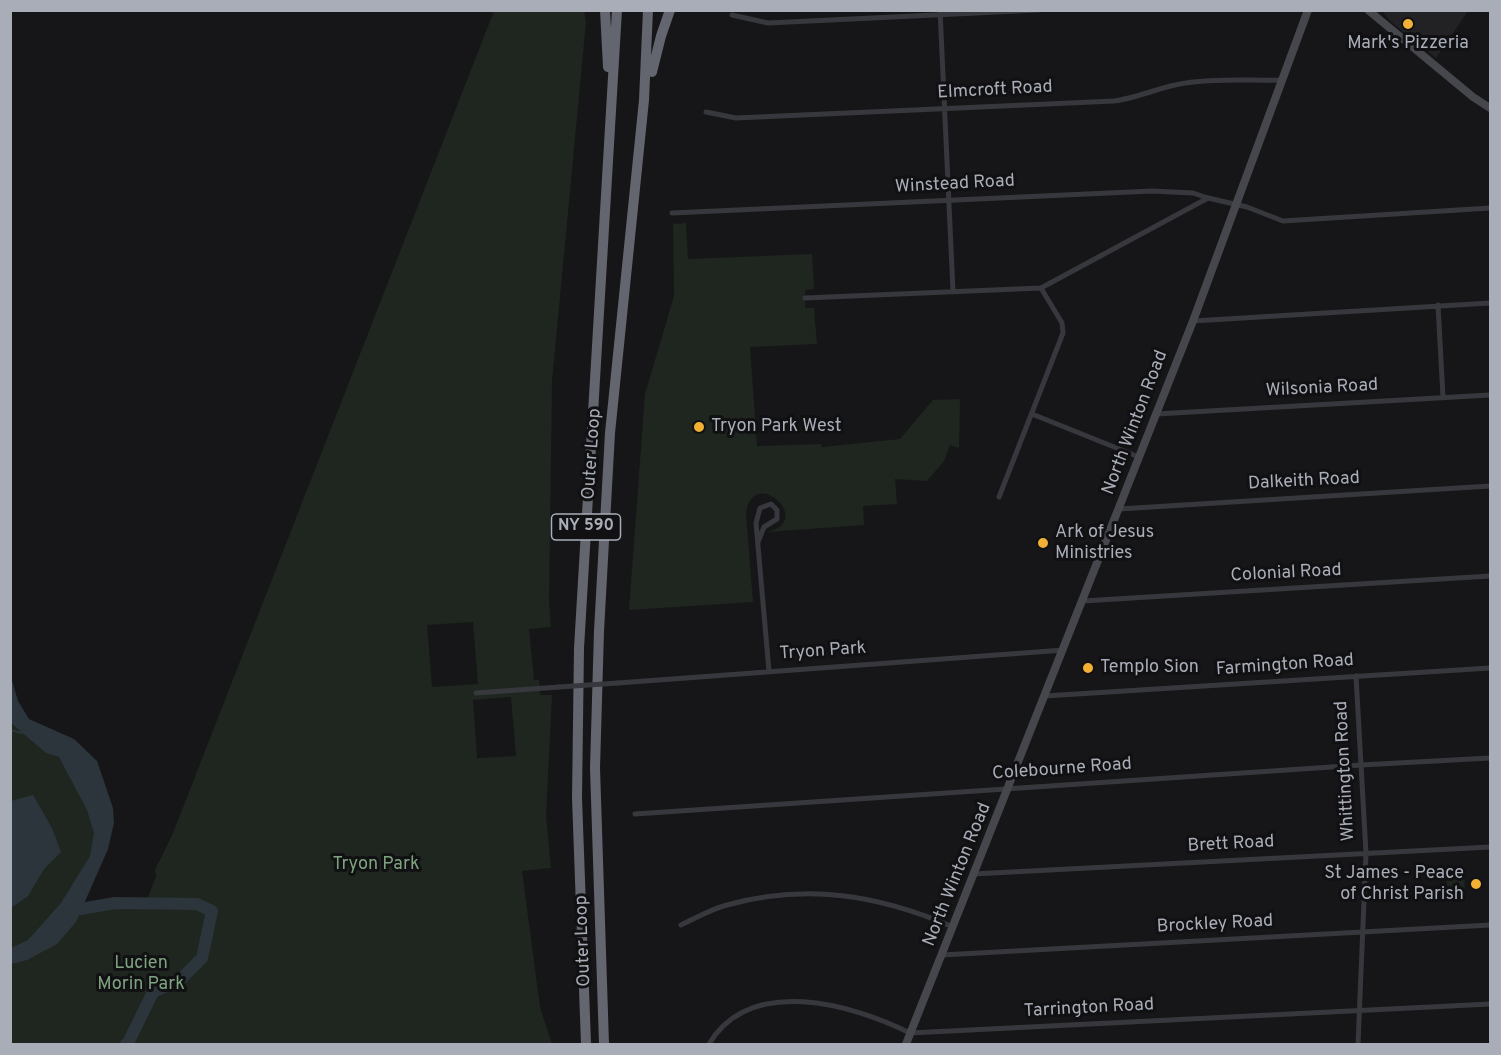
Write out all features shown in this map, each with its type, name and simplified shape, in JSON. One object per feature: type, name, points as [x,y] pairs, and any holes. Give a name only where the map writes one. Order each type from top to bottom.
[{"type":"highway","points":[[605,10],[610,127]]},
{"type":"highway","name":"Outer Loop","points":[[586,1044],[577,786],[579,673],[617,10]]},
{"type":"highway","name":"Outer Loop","points":[[604,1044],[595,768],[599,618],[612,414],[642,125],[648,10]]},
{"type":"highway","points":[[642,125],[654,63],[670,10]]},
{"type":"main road","name":"North Winton Road","points":[[906,1044],[1193,321],[1308,10]]},
{"type":"main road","points":[[1368,10],[1473,97],[1491,108]]},
{"type":"street","points":[[732,15],[768,23],[1038,10]]},
{"type":"street","points":[[940,13],[953,291]]},
{"type":"street","name":"Elmcroft Road","points":[[706,112],[736,118],[1114,101],[1170,86],[1195,82],[1283,80]]},
{"type":"street","name":"Winstead Road","points":[[672,213],[1152,191],[1193,193],[1237,204],[1283,221],[1491,208]]},
{"type":"street","points":[[805,298],[1041,288],[1208,198]]},
{"type":"street","points":[[999,497],[1064,330],[1041,288]]},
{"type":"street","points":[[1193,321],[1491,303]]},
{"type":"street","points":[[1438,305],[1443,398]]},
{"type":"street","name":"Wilsonia Road","points":[[1156,414],[1491,395]]},
{"type":"street","points":[[1032,414],[1139,457]]},
{"type":"street","name":"Dalkeith Road","points":[[1119,508],[1491,486]]},
{"type":"street","points":[[758,542],[764,527],[777,519],[777,510],[771,504],[760,508],[757,514],[758,542],[769,671]]},
{"type":"street","name":"Colonial Road","points":[[1083,601],[1491,576]]},
{"type":"street","name":"Tryon Park","points":[[476,693],[1064,650]]},
{"type":"street","name":"Farmington Road","points":[[1045,696],[1491,668]]},
{"type":"street","name":"Whittington Road","points":[[1356,676],[1366,853],[1358,1044]]},
{"type":"street","name":"Colebourne Road","points":[[635,814],[1491,758]]},
{"type":"street","name":"Brett Road","points":[[973,874],[1491,846]]},
{"type":"street","points":[[681,925],[714,909],[741,902],[769,897],[820,894],[874,899],[905,908],[953,927]]},
{"type":"street","name":"Brockley Road","points":[[942,955],[1491,925]]},
{"type":"street","name":"Tarrington Road","points":[[710,1044],[717,1032],[736,1015],[767,1004],[788,1002],[830,1004],[852,1009],[910,1033],[1491,1004]]},
{"type":"shaded area","points":[[1382,11],[1468,11],[1436,58],[1390,21]]},
{"type":"shaded area","points":[[11,677],[18,701],[29,719],[74,739],[97,761],[113,808],[114,823],[108,849],[76,922],[57,944],[27,960],[11,964],[11,948],[28,940],[61,903],[90,856],[94,833],[87,810],[59,757],[46,753],[11,723]]},
{"type":"shaded area","points":[[33,795],[52,828],[61,852],[44,869],[28,896],[11,908],[11,801]]},
{"type":"green space","name":"Tryon Park","points":[[494,11],[584,11],[586,22],[552,381],[549,602],[551,627],[529,629],[534,680],[539,680],[540,695],[552,695],[546,815],[551,868],[522,871],[540,1007],[552,1044],[11,1044],[10,704],[56,745],[99,814],[81,911],[115,903],[146,903],[156,876],[155,870],[173,833]],"holes":[[[473,622],[478,684],[432,687],[427,625]],[[511,697],[516,756],[477,758],[473,700]]]},
{"type":"green space","name":"Tryon Park West","points":[[686,223],[688,259],[812,254],[814,289],[805,290],[805,308],[814,308],[817,344],[750,347],[757,446],[821,444],[822,447],[900,439],[933,400],[960,399],[959,448],[950,445],[944,461],[927,481],[895,479],[897,504],[863,506],[864,525],[767,532],[780,526],[785,518],[784,509],[778,500],[769,495],[759,494],[751,499],[746,513],[753,602],[629,610],[645,394],[674,296],[673,224]]},
{"type":"green space","points":[[1464,873],[1465,891],[1447,891],[1447,875]]},
{"type":"waterway","points":[[10,730],[22,733]]},
{"type":"waterway","points":[[69,911],[115,903],[197,904],[212,911],[202,958],[180,980],[153,992],[126,1044]]},
{"type":"place","name":"Mark's Pizzeria","points":[[1408,24]]},
{"type":"place","name":"Tryon Park West","points":[[699,427]]},
{"type":"place","name":"Ark of Jesus Ministries","points":[[1043,543]]},
{"type":"place","name":"Templo Sion","points":[[1088,668]]},
{"type":"place","name":"St James - Peace of Christ Parish","points":[[1476,884]]},
{"type":"park label","name":"Lucien Morin Park","points":[[141,974]]}]
